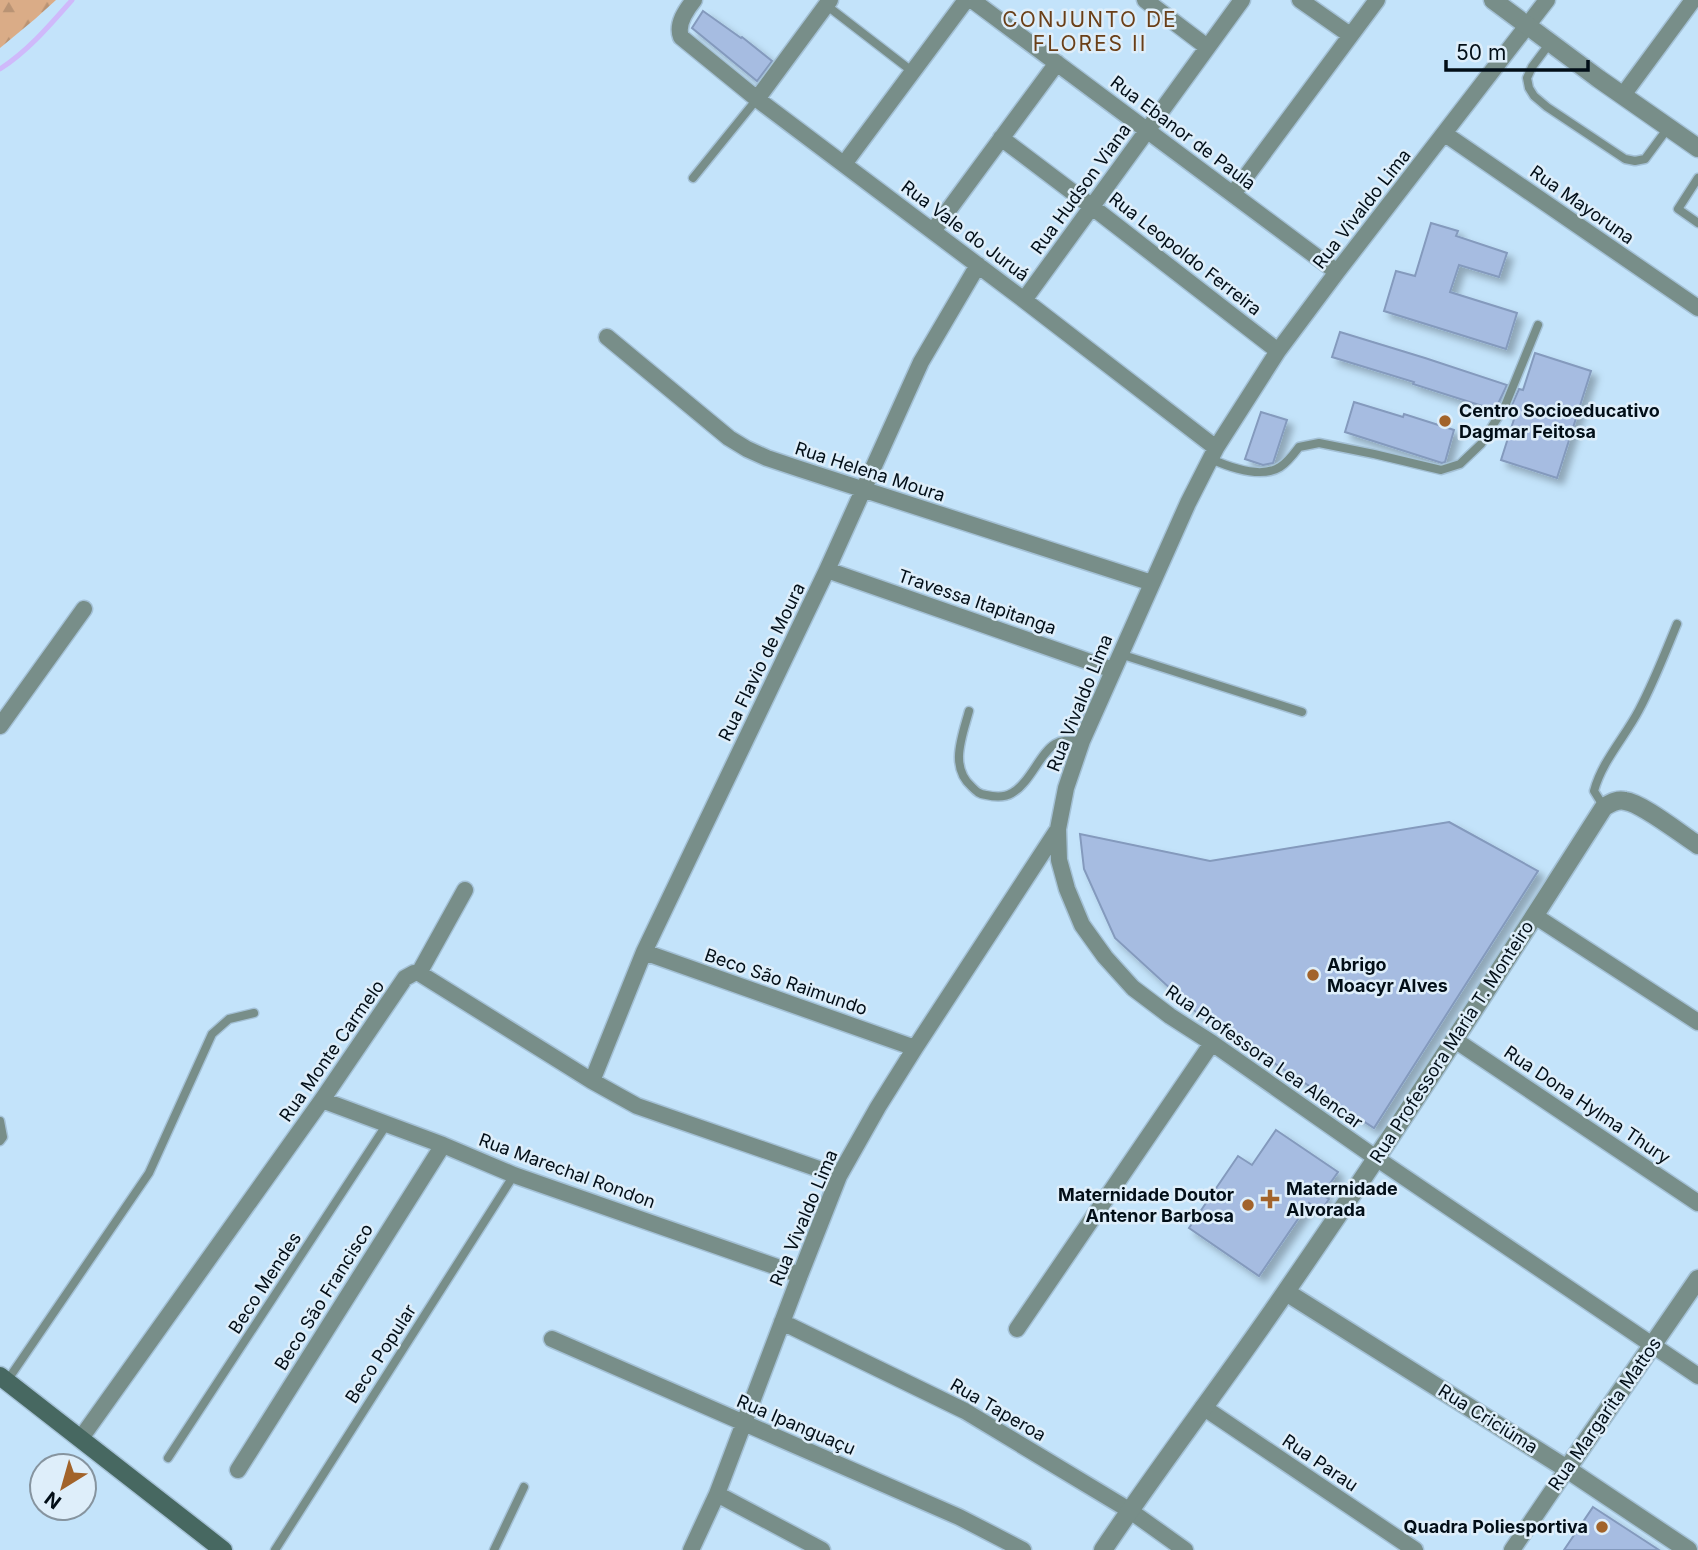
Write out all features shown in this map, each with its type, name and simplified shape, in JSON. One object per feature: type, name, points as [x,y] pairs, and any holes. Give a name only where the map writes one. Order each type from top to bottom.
[{"type":"main road","points":[[4,1378],[223,1550]]},
{"type":"street","name":"Rua Vale do Juruá","points":[[694,0],[678,31],[681,37],[757,99],[1024,300],[1213,453]]},
{"type":"street","points":[[844,164],[966,0]]},
{"type":"street","name":"Rua Ebanor de Paula","points":[[972,0],[1337,272]]},
{"type":"street","points":[[1145,0],[1207,47]]},
{"type":"street","name":"Rua Hudson Viana","points":[[1024,300],[1242,0]]},
{"type":"street","points":[[1300,0],[1350,35]]},
{"type":"street","points":[[1233,194],[1377,0]]},
{"type":"street","points":[[1493,0],[1698,148]]},
{"type":"street","name":"Rua Vivaldo Lima","points":[[691,1550],[717,1494],[839,1176],[915,1048],[1058,829],[1066,788],[1082,741],[1213,453],[1278,351],[1547,0]]},
{"type":"street","points":[[1623,95],[1693,0]]},
{"type":"street","points":[[757,99],[828,3]]},
{"type":"street","points":[[933,231],[1057,63]]},
{"type":"street","name":"Rua Mayoruna","points":[[1445,134],[1698,308]]},
{"type":"street","name":"Rua Leopoldo Ferreira","points":[[1001,138],[1278,351]]},
{"type":"street","name":"Rua Flavio de Moura","points":[[592,1081],[644,952],[827,570],[921,362],[978,265]]},
{"type":"street","name":"Rua Helena Moura","points":[[607,337],[729,438],[747,449],[862,491],[1152,583]]},
{"type":"street","name":"Travessa Itapitanga","points":[[827,570],[1113,670]]},
{"type":"street","points":[[0,726],[84,610]]},
{"type":"street","points":[[1604,807],[1612,802],[1627,801],[1640,806],[1698,845]]},
{"type":"street","name":"Rua Professora Maria T. Monteiro","points":[[1103,1550],[1286,1292],[1455,1040],[1604,807]]},
{"type":"street","name":"Rua Professora Lea Alencar","points":[[1058,829],[1059,860],[1067,889],[1082,925],[1105,957],[1133,988],[1376,1158],[1698,1376]]},
{"type":"street","points":[[465,890],[419,973],[637,1106],[839,1176]]},
{"type":"street","points":[[1535,916],[1698,1021]]},
{"type":"street","name":"Beco São Raimundo","points":[[644,952],[915,1048]]},
{"type":"street","name":"Rua Monte Carmelo","points":[[81,1438],[322,1100],[405,978],[419,973]]},
{"type":"street","name":"Rua Dona Hylma Thury","points":[[1455,1040],[1698,1203]]},
{"type":"street","points":[[1017,1329],[1212,1043]]},
{"type":"street","name":"Rua Marechal Rondon","points":[[322,1100],[443,1145],[514,1175],[800,1275]]},
{"type":"street","name":"Beco São Francisco","points":[[238,1470],[443,1145]]},
{"type":"street","name":"Rua Margarita Mattos","points":[[1512,1550],[1698,1279]]},
{"type":"street","name":"Rua Criciúma","points":[[1286,1292],[1567,1469],[1688,1550]]},
{"type":"street","name":"Rua Taperoa","points":[[782,1322],[965,1411],[1129,1510],[1185,1550]]},
{"type":"street","name":"Rua Ipanguaçu","points":[[552,1339],[959,1517],[1023,1550]]},
{"type":"street","name":"Rua Parau","points":[[1203,1407],[1415,1550]]},
{"type":"street","points":[[717,1494],[822,1550]]},
{"type":"lane","points":[[828,3],[913,72]]},
{"type":"lane","points":[[1550,43],[1527,78],[1534,96],[1547,107],[1605,148],[1625,159],[1635,161],[1645,159],[1668,128]]},
{"type":"lane","points":[[694,178],[757,99]]},
{"type":"lane","points":[[1698,178],[1678,209],[1698,223]]},
{"type":"lane","points":[[1213,453],[1232,468],[1260,472],[1277,469],[1289,460],[1299,447],[1319,443],[1441,470],[1460,464],[1481,444],[1505,406],[1538,325]]},
{"type":"lane","points":[[1604,807],[1594,791],[1598,777],[1638,712],[1677,624]]},
{"type":"lane","points":[[1120,654],[1302,712]]},
{"type":"lane","points":[[969,711],[959,749],[959,769],[965,782],[979,793],[997,797],[1012,793],[1055,744],[1066,740],[1082,741]]},
{"type":"lane","points":[[4,1378],[149,1173],[212,1034],[229,1019],[254,1013]]},
{"type":"lane","points":[[0,1121],[3,1137],[0,1141]]},
{"type":"lane","name":"Beco Mendes","points":[[168,1458],[387,1124]]},
{"type":"lane","name":"Beco Popular","points":[[275,1550],[514,1175]]},
{"type":"lane","points":[[494,1550],[524,1487]]},
{"type":"green space","points":[[0,0],[56,0],[0,48]]},
{"type":"building","points":[[703,11],[772,61],[757,81],[692,28]]},
{"type":"building","points":[[1431,223],[1458,231],[1456,236],[1507,253],[1499,277],[1459,265],[1450,292],[1517,313],[1506,349],[1384,311],[1396,271],[1415,276]]},
{"type":"building","points":[[1340,332],[1507,385],[1495,410],[1413,384],[1414,382],[1332,357]]},
{"type":"building","points":[[1535,353],[1591,371],[1557,478],[1501,460],[1515,416],[1508,414],[1519,389],[1523,390]]},
{"type":"building","points":[[1354,402],[1454,430],[1445,462],[1345,432]]},
{"type":"building","points":[[1261,412],[1287,420],[1273,463],[1263,465],[1245,459]]},
{"type":"building","name":"Abrigo Moacyr Alves","points":[[1449,822],[1538,871],[1374,1128],[1197,1013],[1115,938],[1084,869],[1080,834],[1210,861]]},
{"type":"building","name":"Maternidade Alvorada","points":[[1276,1130],[1338,1172],[1322,1195],[1329,1199],[1321,1211],[1309,1203],[1259,1276],[1189,1228],[1238,1156],[1252,1165]]},
{"type":"building","name":"Quadra Poliesportiva","points":[[1593,1507],[1659,1550],[1564,1550]]},
{"type":"waterway","points":[[0,69],[29,46],[72,0]]},
{"type":"place","name":"Centro Socioeducativo Dagmar Feitosa","points":[[1445,421]]},
{"type":"place","name":"Abrigo Moacyr Alves","points":[[1313,975]]},
{"type":"place","name":"Maternidade Alvorada","points":[[1270,1199]]},
{"type":"place","name":"Maternidade Doutor Antenor Barbosa","points":[[1248,1205]]},
{"type":"place","name":"Quadra Poliesportiva","points":[[1602,1527]]},
{"type":"district","name":"CONJUNTO DE FLORES II","points":[[1090,32]]}]
